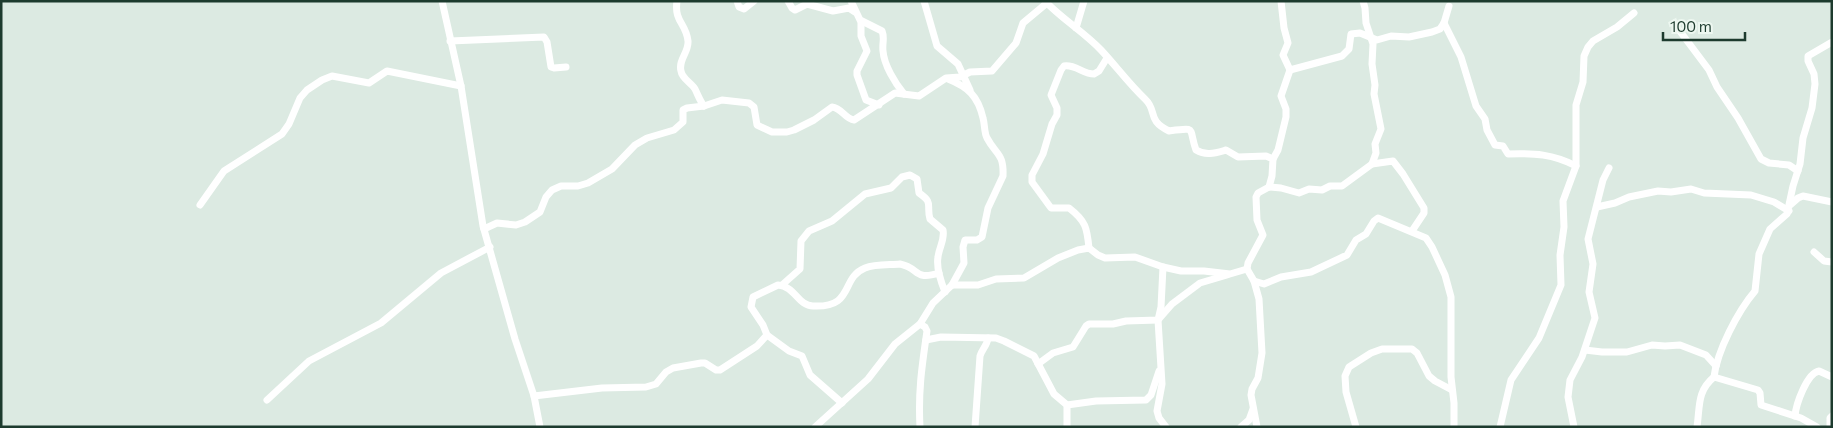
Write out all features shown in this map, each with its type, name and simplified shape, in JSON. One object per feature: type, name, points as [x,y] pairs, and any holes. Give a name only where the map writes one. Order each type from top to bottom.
[{"type":"street","points":[[442,1],[460,86],[484,229],[515,339],[534,396],[540,427]]},
{"type":"street","points":[[677,1],[676,15],[687,34],[688,45],[680,71],[693,87],[704,106]]},
{"type":"street","points":[[737,1],[739,7],[744,9],[754,1]]},
{"type":"street","points":[[788,1],[795,10],[809,4],[833,11],[849,8],[856,13]]},
{"type":"street","points":[[852,1],[856,13],[861,20],[882,31],[884,37],[884,58],[904,94]]},
{"type":"street","points":[[815,427],[874,372],[895,344],[920,324],[933,303],[952,285],[964,263],[966,240],[977,240],[982,237],[988,208],[1003,172],[1000,155],[986,137],[983,117],[964,75],[954,59],[937,46],[924,1]]},
{"type":"street","points":[[1076,28],[1084,1]]},
{"type":"street","points":[[1257,427],[1251,392],[1258,378],[1262,353],[1259,299],[1254,281],[1247,269],[1248,263],[1263,235],[1257,220],[1256,197],[1269,187],[1273,160],[1278,150],[1286,117],[1286,109],[1281,96],[1290,70],[1283,55],[1288,43],[1281,1]]},
{"type":"street","points":[[1363,1],[1366,23],[1372,44],[1374,96],[1382,129],[1376,144],[1376,153],[1372,164]]},
{"type":"street","points":[[484,229],[497,223],[516,225],[525,222],[540,212],[546,197],[552,190],[561,186],[588,183],[612,169],[635,145],[648,138],[663,135],[679,127],[683,122],[682,112],[684,108],[704,106],[722,100],[749,103],[754,107],[755,122],[758,126],[769,132],[787,132],[814,120],[832,107],[837,108],[852,120],[863,116],[894,93],[919,96],[946,78],[957,78],[972,72],[995,69],[1016,43],[1023,23],[1046,2],[1101,50],[1150,104],[1152,116],[1157,123],[1169,131],[1190,130],[1193,134],[1195,147],[1199,152],[1211,154],[1226,150],[1238,157],[1268,156],[1273,160]]},
{"type":"street","points":[[1290,70],[1342,56],[1349,49],[1351,34],[1360,33],[1380,40],[1392,36],[1405,37],[1440,29],[1444,23],[1449,6]]},
{"type":"street","points":[[1500,427],[1511,380],[1541,332],[1561,285],[1560,255],[1564,227],[1563,201],[1576,166],[1576,105],[1583,80],[1584,56],[1593,41],[1617,27],[1634,13]]},
{"type":"street","points":[[861,20],[861,36],[867,50],[856,75],[866,100],[879,105]]},
{"type":"street","points":[[1444,23],[1461,57],[1476,106],[1485,119],[1487,130],[1496,145],[1504,146],[1508,154],[1523,152],[1537,154],[1566,161],[1576,166]]},
{"type":"street","points":[[1679,30],[1709,70],[1717,87],[1762,159],[1769,163],[1789,166],[1798,170]]},
{"type":"street","points":[[450,40],[544,37],[547,42],[551,67],[566,67]]},
{"type":"street","points":[[1697,427],[1701,393],[1707,383],[1714,377],[1722,346],[1755,291],[1759,254],[1774,224],[1785,217],[1789,208],[1803,138],[1814,96],[1814,74],[1808,61],[1808,56],[1832,42]]},
{"type":"street","points":[[1107,58],[1099,71],[1094,74],[1089,74],[1071,65],[1064,66],[1061,70],[1051,96],[1057,108],[1057,115],[1052,124],[1043,154],[1032,175],[1034,187],[1048,205],[1055,209],[1070,208],[1081,219],[1087,229],[1089,248],[1098,256],[1105,258],[1135,257],[1162,268],[1230,274]]},
{"type":"street","points":[[200,205],[224,171],[282,134],[289,124],[300,98],[307,90],[327,78],[337,76],[369,83],[388,71],[460,86]]},
{"type":"street","points":[[946,78],[970,91]]},
{"type":"street","points":[[1269,187],[1299,193],[1309,189],[1322,190],[1330,186],[1342,186],[1372,164],[1388,161],[1395,163],[1415,191],[1424,211],[1412,231]]},
{"type":"street","points":[[1574,427],[1568,397],[1570,380],[1585,350],[1595,318],[1588,292],[1593,264],[1588,239],[1605,173],[1609,168]]},
{"type":"street","points":[[782,286],[800,269],[801,242],[809,231],[828,223],[865,194],[891,188],[902,178],[910,175],[917,179],[918,193],[929,202],[930,219],[941,227],[944,232],[938,257],[939,274],[945,292]]},
{"type":"street","points":[[1597,207],[1658,191],[1671,192],[1690,189],[1704,193],[1750,194],[1789,208]]},
{"type":"street","points":[[1789,208],[1798,198],[1803,196],[1832,202]]},
{"type":"street","points":[[1254,281],[1264,284],[1284,276],[1311,272],[1347,255],[1356,240],[1366,234],[1378,218],[1426,238],[1445,275],[1450,290],[1454,427]]},
{"type":"street","points":[[267,400],[309,361],[381,323],[441,273],[490,247]]},
{"type":"street","points":[[952,285],[978,285],[996,279],[1024,278],[1058,258],[1089,248]]},
{"type":"street","points":[[1814,252],[1824,261],[1832,262]]},
{"type":"street","points":[[842,403],[810,375],[802,356],[789,351],[766,335],[763,325],[751,307],[753,297],[778,285],[792,290],[804,304],[814,306],[834,303],[840,300],[852,279],[866,268],[900,264],[923,276],[939,274]]},
{"type":"street","points":[[1162,268],[1161,307],[1158,320],[1162,384],[1157,411],[1159,418],[1166,427]]},
{"type":"street","points":[[1038,364],[1053,353],[1074,347],[1089,324],[1158,320],[1172,304],[1200,283],[1247,269]]},
{"type":"street","points":[[920,324],[926,329],[918,399],[920,427]]},
{"type":"street","points":[[534,396],[602,388],[646,387],[656,384],[666,372],[673,368],[689,364],[703,363],[713,369],[720,370],[757,346],[766,335]]},
{"type":"street","points":[[926,340],[941,337],[1000,339],[1034,356],[1054,394],[1067,405],[1067,427]]},
{"type":"street","points":[[975,427],[980,356],[987,346],[988,338]]},
{"type":"street","points":[[1585,350],[1630,352],[1652,345],[1684,345],[1706,356],[1716,366]]},
{"type":"street","points":[[1356,427],[1346,392],[1345,376],[1349,367],[1371,353],[1382,349],[1412,349],[1417,352],[1432,379],[1452,390]]},
{"type":"street","points":[[1067,405],[1096,400],[1146,400],[1153,391],[1161,363]]},
{"type":"street","points":[[1796,416],[1798,403],[1804,388],[1813,374],[1819,371],[1832,377]]},
{"type":"street","points":[[1714,377],[1758,390],[1761,405],[1796,416],[1817,427]]},
{"type":"street","points":[[1241,427],[1249,420],[1253,409]]},
{"type":"street","points":[[1830,427],[1830,418],[1832,416]]}]
